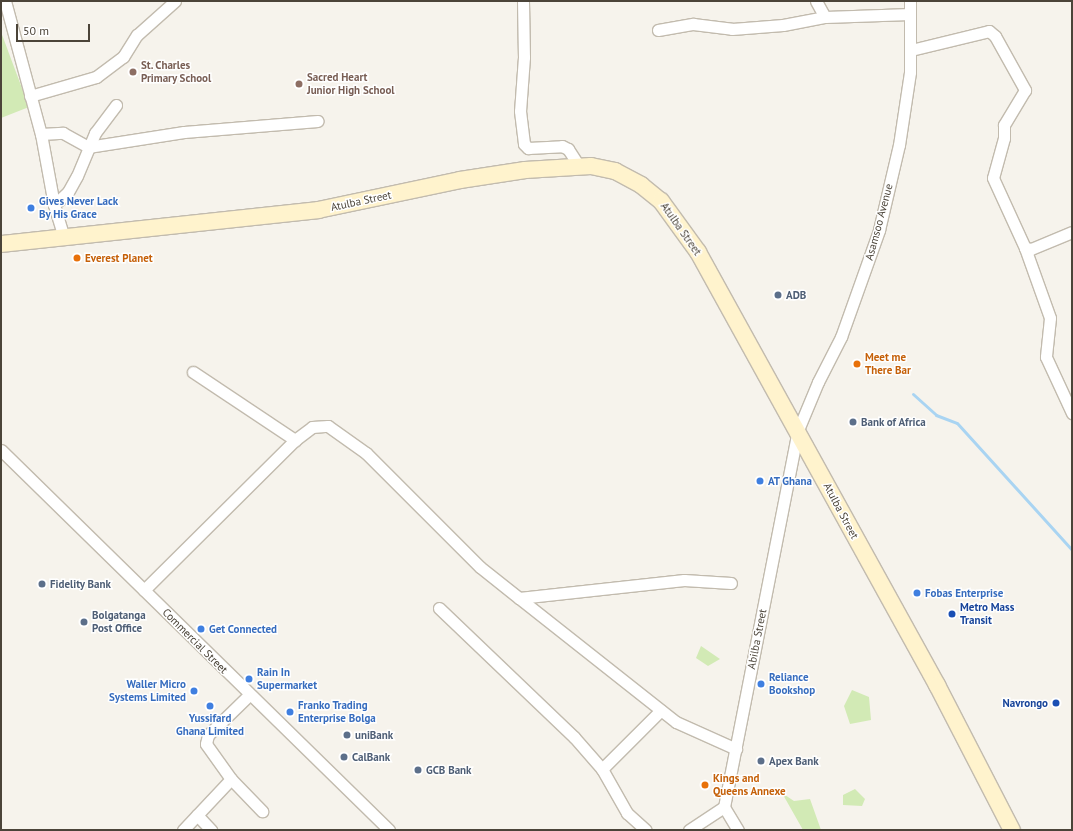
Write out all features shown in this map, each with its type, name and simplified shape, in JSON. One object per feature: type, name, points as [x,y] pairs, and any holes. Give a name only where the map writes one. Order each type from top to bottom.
[{"type":"street","points":[[5,1],[41,134],[54,205],[64,237]]},
{"type":"street","points":[[30,96],[96,77],[123,57],[137,35],[175,1]]},
{"type":"street","points":[[523,1],[524,57],[520,111],[524,144],[528,148],[562,146],[568,149],[579,166]]},
{"type":"street","points":[[816,1],[825,17]]},
{"type":"street","name":"Asamsoo Avenue","points":[[798,430],[818,382],[841,337],[879,230],[899,145],[911,50],[910,1]]},
{"type":"street","points":[[658,30],[693,24],[732,29],[776,26],[825,17],[910,14]]},
{"type":"street","points":[[911,50],[984,31],[993,33],[1025,90],[1004,125],[1004,138],[992,176],[1025,248],[1050,318],[1046,357],[1072,413]]},
{"type":"street","points":[[54,205],[68,192],[77,176],[88,147],[104,118],[116,105]]},
{"type":"street","points":[[41,134],[63,133],[88,147],[184,132],[318,121]]},
{"type":"street","name":"Atulba Street","points":[[1,244],[318,210],[460,180],[525,170],[579,166],[603,168],[624,175],[661,201],[698,252],[798,430],[937,685],[1012,830]]},
{"type":"street","points":[[1025,248],[1030,249],[1072,232]]},
{"type":"street","points":[[193,372],[295,440]]},
{"type":"street","points":[[144,590],[295,440],[312,428],[328,426],[366,453],[480,567],[519,598],[676,722],[736,749]]},
{"type":"street","name":"Abilba Street","points":[[724,807],[798,430]]},
{"type":"street","name":"Commercial Street","points":[[1,450],[249,695],[389,830]]},
{"type":"street","points":[[519,598],[684,580],[731,583]]},
{"type":"street","points":[[439,608],[574,737],[602,769],[628,814],[646,830]]},
{"type":"street","points":[[249,695],[208,735],[206,744],[231,779],[262,811]]},
{"type":"street","points":[[602,769],[661,710]]},
{"type":"street","points":[[182,830],[231,779]]},
{"type":"street","points":[[689,830],[724,807],[738,830]]},
{"type":"street","points":[[196,815],[211,830]]},
{"type":"green space","points":[[1,32],[29,107],[1,118]]},
{"type":"green space","points":[[701,646],[720,659],[708,666],[696,658]]},
{"type":"green space","points":[[852,690],[869,697],[871,720],[850,724],[844,706]]},
{"type":"green space","points":[[855,789],[865,799],[862,806],[843,805],[843,795]]},
{"type":"green space","points":[[782,793],[794,801],[810,799],[821,830],[803,830]]},
{"type":"waterway","points":[[913,394],[936,415],[957,423],[1072,550]]},
{"type":"place","name":"St. Charles Primary School","points":[[133,72]]},
{"type":"place","name":"Sacred Heart Junior High School","points":[[299,84]]},
{"type":"place","name":"Gives Never Lack By His Grace","points":[[31,208]]},
{"type":"place","name":"Everest Planet","points":[[77,258]]},
{"type":"place","name":"ADB","points":[[778,295]]},
{"type":"place","name":"Meet me There Bar","points":[[857,364]]},
{"type":"place","name":"Bank of Africa","points":[[853,422]]},
{"type":"place","name":"AT Ghana","points":[[760,481]]},
{"type":"place","name":"Fidelity Bank","points":[[42,584]]},
{"type":"place","name":"Fobas Enterprise","points":[[917,593]]},
{"type":"place","name":"Metro Mass Transit","points":[[952,614]]},
{"type":"place","name":"Bolgatanga Post Office","points":[[84,622]]},
{"type":"place","name":"Get Connected","points":[[201,629]]},
{"type":"place","name":"Rain In Supermarket","points":[[249,679]]},
{"type":"place","name":"Reliance Bookshop","points":[[761,684]]},
{"type":"place","name":"Waller Micro Systems Limited","points":[[194,691]]},
{"type":"place","name":"Navrongo","points":[[1056,703]]},
{"type":"place","name":"Yussifard Ghana Limited","points":[[210,706]]},
{"type":"place","name":"Franko Trading Enterprise Bolga","points":[[290,712]]},
{"type":"place","name":"uniBank","points":[[347,735]]},
{"type":"place","name":"CalBank","points":[[344,757]]},
{"type":"place","name":"Apex Bank","points":[[761,761]]},
{"type":"place","name":"GCB Bank","points":[[418,770]]},
{"type":"place","name":"Kings and Queens Annexe","points":[[705,785]]}]
